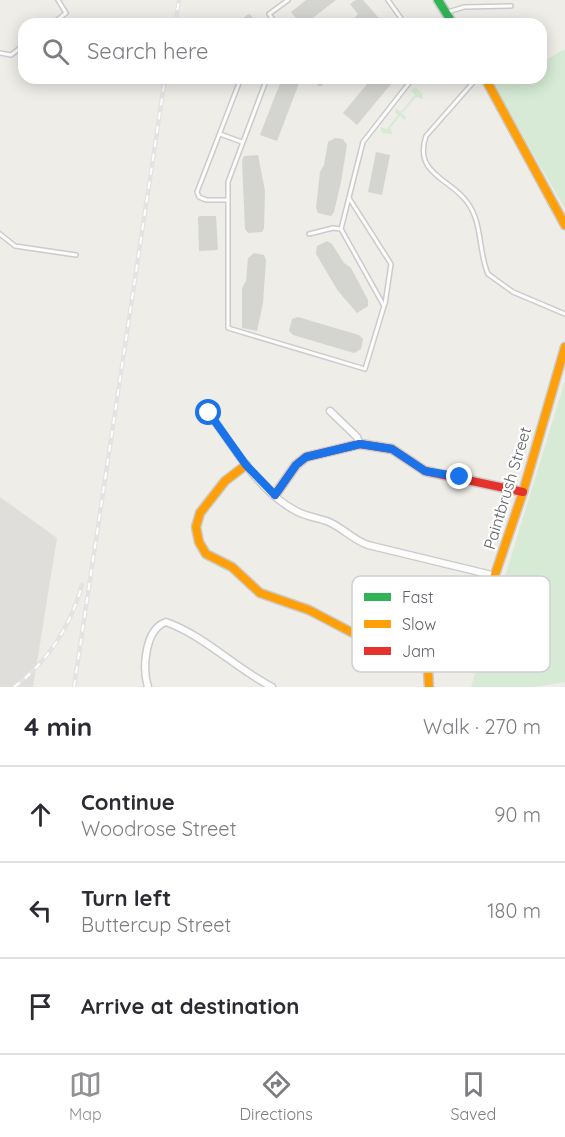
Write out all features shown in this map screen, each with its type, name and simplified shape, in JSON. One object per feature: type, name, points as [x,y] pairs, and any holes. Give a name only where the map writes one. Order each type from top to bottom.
[{"type":"street","points":[[438,0],[449,18]]},
{"type":"street","points":[[488,84],[565,225]]},
{"type":"street","name":"Paintbrush Street","points":[[496,576],[565,347]]},
{"type":"street","points":[[330,411],[357,437],[360,444]]},
{"type":"street","points":[[209,413],[246,465],[275,495],[296,511],[330,523],[353,540],[496,576]]},
{"type":"street","points":[[275,495],[296,465],[306,457],[360,444],[392,449],[425,471],[523,492]]},
{"type":"street","points":[[246,465],[225,481],[200,513],[196,527],[199,542],[206,554],[232,567],[260,593],[309,610],[352,633]]},
{"type":"street","points":[[148,687],[146,672],[150,636],[158,625],[166,622],[189,632],[246,672],[272,687]]},
{"type":"street","points":[[428,672],[429,687]]},
{"type":"lane","points":[[58,0],[66,13],[60,18]]},
{"type":"lane","points":[[272,18],[269,14],[288,0]]},
{"type":"lane","points":[[388,0],[401,18]]},
{"type":"lane","points":[[446,13],[464,7],[511,6]]},
{"type":"lane","points":[[0,53],[11,55],[18,50]]},
{"type":"lane","points":[[228,200],[206,200],[197,192],[239,84]]},
{"type":"lane","points":[[265,84],[228,182],[228,328],[365,369],[384,306],[392,264],[349,198]]},
{"type":"lane","points":[[384,306],[341,229],[363,142],[409,84]]},
{"type":"lane","points":[[472,84],[426,136],[422,148],[428,165],[438,180],[467,201],[475,218],[488,274],[513,292],[565,314]]},
{"type":"lane","points":[[220,134],[242,142]]},
{"type":"lane","points":[[309,234],[333,228],[341,229]]},
{"type":"lane","points":[[0,234],[15,246],[76,255]]},
{"type":"shaded area","points":[[0,497],[57,538],[33,687],[0,687]]},
{"type":"green space","points":[[565,49],[565,209],[493,84],[547,84],[547,59]]},
{"type":"green space","points":[[416,88],[422,93],[423,99],[416,97],[402,113],[406,117],[405,120],[400,116],[390,128],[393,134],[382,133],[380,127],[387,129],[398,115],[395,112],[396,109],[401,112],[415,95],[410,90]]},
{"type":"green space","points":[[565,381],[565,682],[534,687],[471,687],[476,672],[550,672],[550,576],[505,576]]},
{"type":"building","points":[[306,0],[336,0],[313,18],[296,18],[291,12]]},
{"type":"building","points":[[356,0],[363,0],[379,18],[356,18],[358,14],[350,4]]},
{"type":"building","points":[[280,84],[299,84],[277,141],[260,135]]},
{"type":"building","points":[[367,84],[391,84],[357,125],[343,113]]},
{"type":"building","points":[[335,138],[343,139],[347,145],[341,182],[331,216],[318,213],[316,208],[320,172],[324,165],[328,142]]},
{"type":"building","points":[[376,152],[390,155],[382,195],[368,192]]},
{"type":"building","points":[[258,155],[265,191],[264,228],[262,232],[248,233],[245,229],[242,161],[244,156]]},
{"type":"building","points":[[216,216],[218,250],[199,251],[198,217]]},
{"type":"building","points":[[327,241],[332,244],[344,263],[351,268],[368,300],[368,306],[357,313],[338,291],[316,254],[317,246]]},
{"type":"building","points":[[254,253],[264,255],[266,260],[263,303],[257,331],[242,328],[242,288],[246,281],[248,258]]},
{"type":"building","points":[[298,317],[359,335],[363,339],[361,349],[354,353],[293,335],[289,331],[292,319]]},
{"type":"railway","points":[[176,18],[179,0]]},
{"type":"railway","points":[[74,687],[164,84]]},
{"type":"railway","points":[[14,687],[37,666],[57,642],[72,614],[82,585]]},
{"type":"traffic: fast","points":[[438,0],[449,18]]},
{"type":"traffic: slow","points":[[488,84],[565,225]]},
{"type":"traffic: slow","points":[[495,576],[523,492],[565,347]]},
{"type":"traffic: slow","points":[[246,465],[225,481],[200,513],[196,527],[199,542],[206,554],[232,567],[260,593],[309,610],[352,633]]},
{"type":"traffic: slow","points":[[428,672],[429,687]]},
{"type":"traffic: jam","points":[[275,495],[296,465],[306,457],[360,444],[392,449],[425,471],[523,492]]},
{"type":"route","points":[[209,413],[246,465],[275,495],[296,465],[306,457],[314,453],[360,444],[392,449],[425,471],[460,477]]}]
